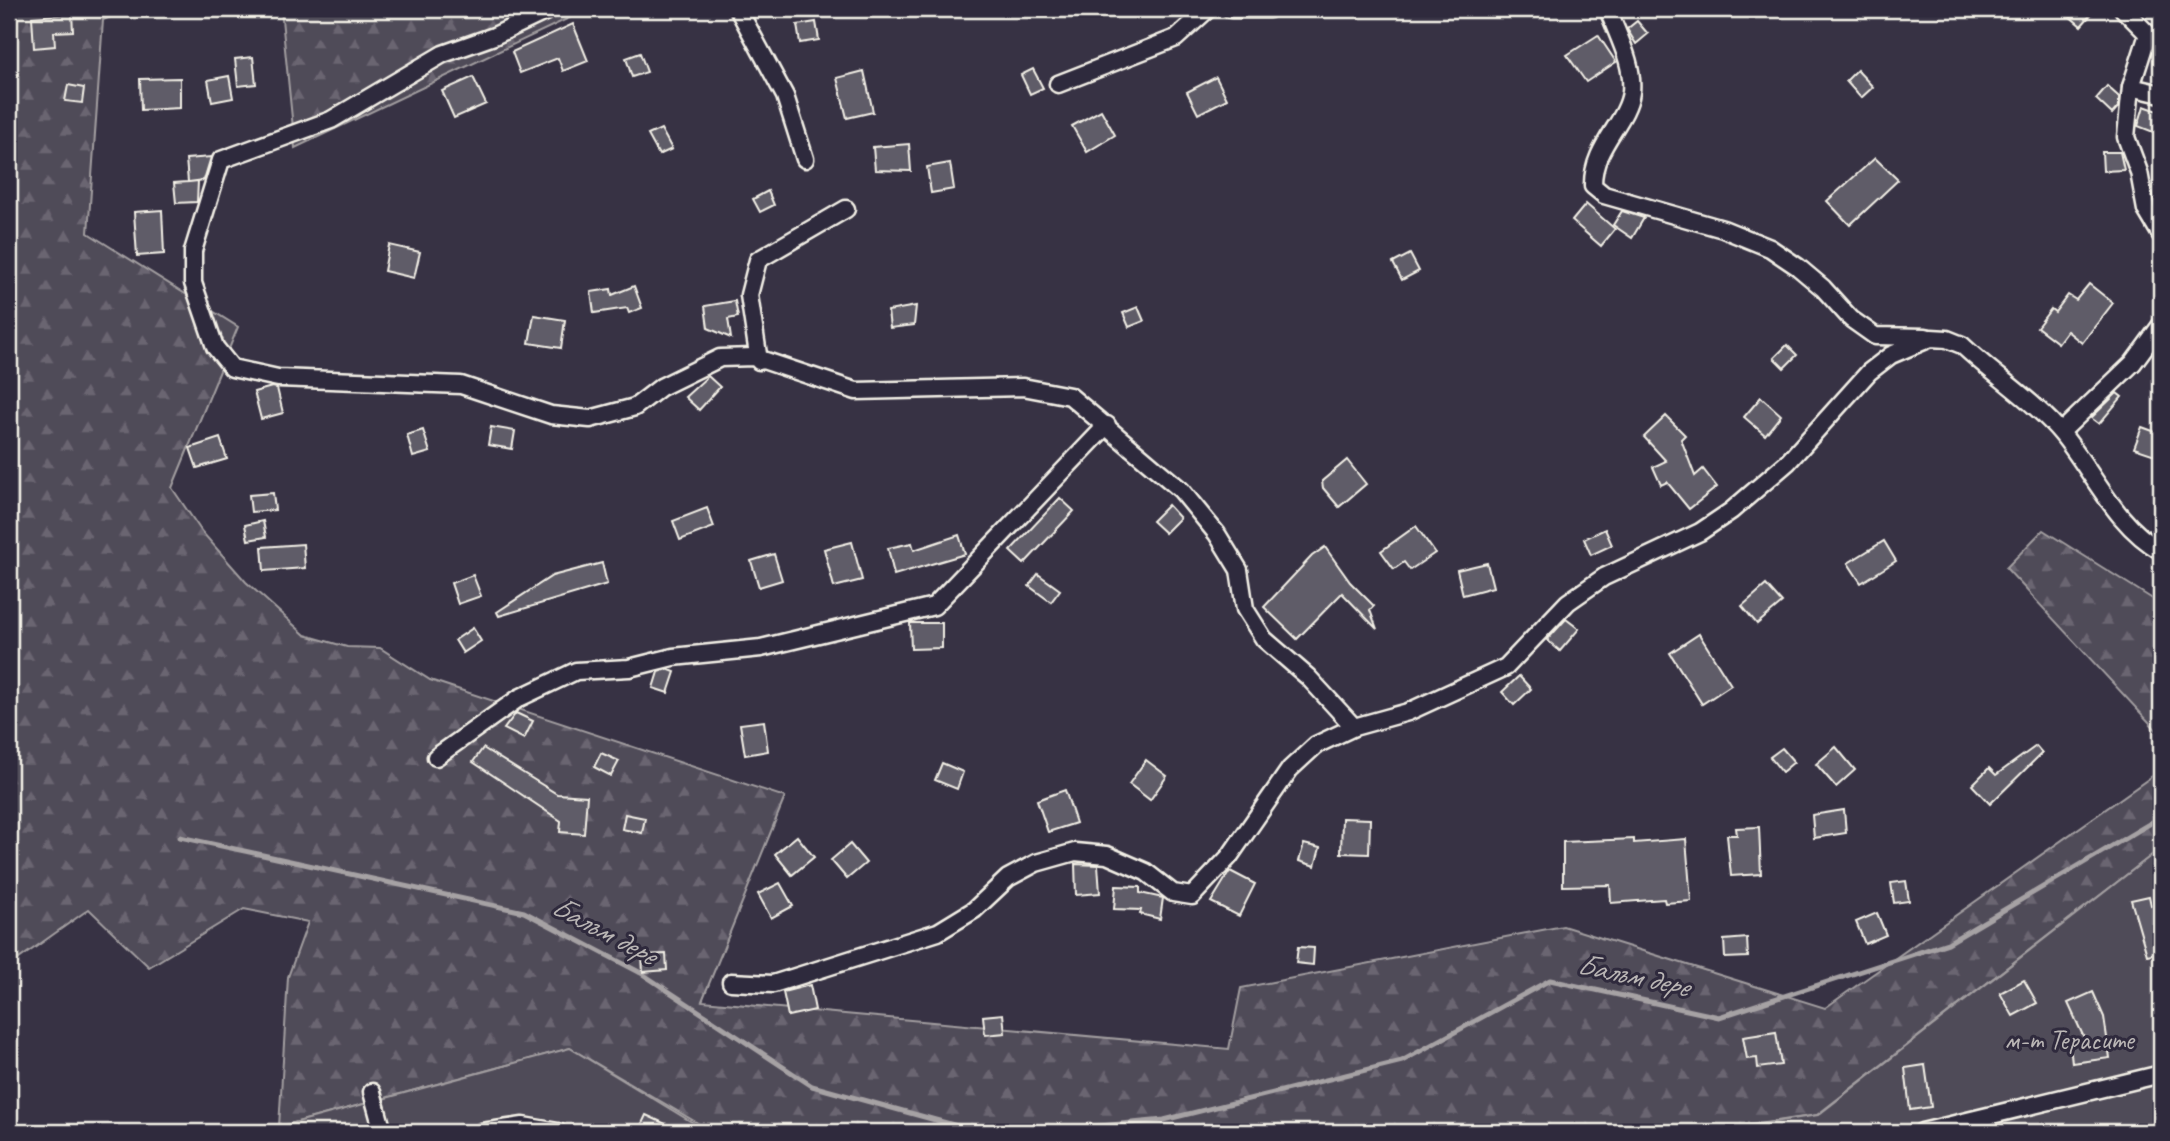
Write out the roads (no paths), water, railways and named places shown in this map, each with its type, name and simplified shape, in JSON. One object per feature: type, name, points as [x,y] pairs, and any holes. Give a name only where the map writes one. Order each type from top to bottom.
[{"type":"street","points":[[551,9],[494,36],[443,54],[331,120],[221,160],[193,251],[193,283],[215,347],[232,368],[278,379],[461,385],[551,415],[590,419],[635,407],[661,387],[720,358],[741,356],[856,391],[1023,387],[1070,396],[1181,490],[1196,507],[1217,534],[1239,570],[1245,609],[1264,639],[1308,677],[1354,727]]},
{"type":"street","points":[[738,9],[785,96],[805,159]]},
{"type":"street","points":[[1058,84],[1176,38],[1208,9]]},
{"type":"street","points":[[1231,9],[1269,9]]},
{"type":"street","points":[[1608,9],[1630,67],[1631,94],[1592,167],[1593,186],[1604,195],[1723,229],[1770,248],[1798,267],[1823,288],[1851,319],[1875,336],[1947,339],[1962,345],[2061,432],[2111,504],[2148,544],[2161,551]]},
{"type":"street","points":[[2123,9],[2148,34],[2131,87],[2126,137],[2139,172],[2146,210],[2161,235]]},
{"type":"street","points":[[2131,87],[2161,94]]},
{"type":"street","points":[[759,361],[749,295],[758,260],[846,209]]},
{"type":"street","points":[[2061,432],[2133,363],[2161,325]]},
{"type":"street","points":[[731,982],[773,984],[939,932],[974,910],[1008,878],[1036,863],[1075,852],[1107,855],[1146,872],[1173,893],[1192,896],[1229,857],[1290,769],[1316,745],[1354,727],[1408,712],[1506,667],[1568,602],[1595,583],[1635,560],[1700,532],[1731,511],[1788,462],[1869,372],[1891,355],[1931,338]]},
{"type":"street","points":[[436,757],[519,698],[576,671],[628,668],[673,657],[761,648],[933,606],[1107,425]]},
{"type":"street","points":[[1922,1132],[2161,1074]]},
{"type":"street","points":[[372,1092],[383,1132]]},
{"type":"street","points":[[482,1132],[523,1126],[558,1132]]},
{"type":"waterway","name":"Балъм дере","points":[[1036,1132],[1164,1120],[1402,1061],[1550,980],[1719,1017],[1948,943],[2161,817]]},
{"type":"waterway","name":"Балъм дере","points":[[180,837],[524,912],[641,973],[812,1086],[979,1132]]},
{"type":"park label","name":"м-т Терасите","points":[[2069,1039]]}]
